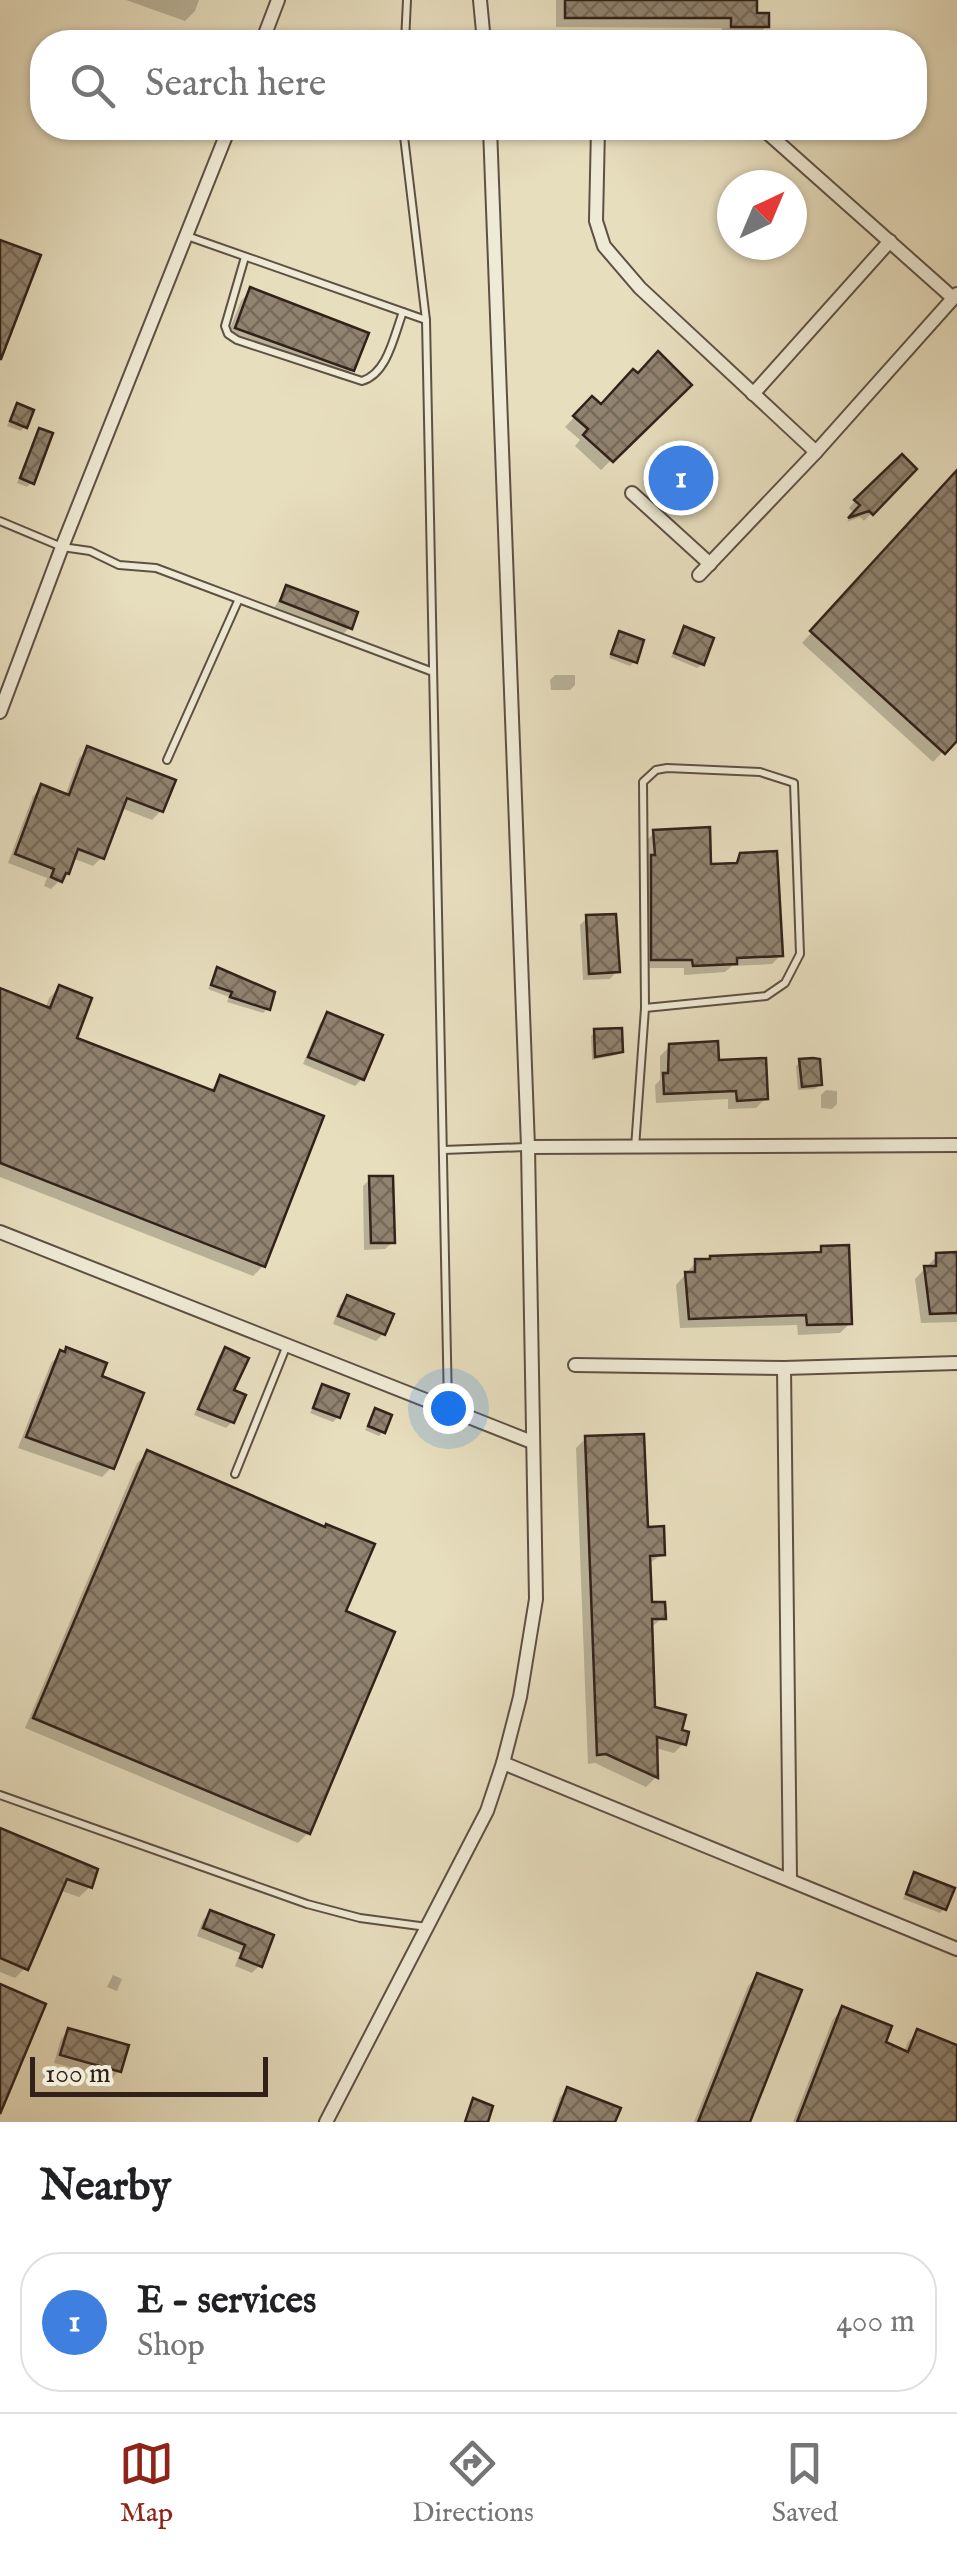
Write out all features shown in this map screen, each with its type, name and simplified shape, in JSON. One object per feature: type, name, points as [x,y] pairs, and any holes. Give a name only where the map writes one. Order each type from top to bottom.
[{"type":"street","points":[[267,30],[278,0]]},
{"type":"street","points":[[480,0],[483,30]]},
{"type":"street","points":[[0,712],[224,140]]},
{"type":"street","points":[[326,2122],[487,1811],[504,1764],[520,1698],[536,1599],[528,1147],[490,140]]},
{"type":"street","points":[[598,140],[596,221],[604,246],[640,288],[816,452]]},
{"type":"street","points":[[699,575],[816,452],[955,296],[776,140]]},
{"type":"street","points":[[754,394],[890,241]]},
{"type":"street","points":[[632,494],[710,564]]},
{"type":"street","points":[[528,1147],[957,1146]]},
{"type":"street","points":[[0,1232],[532,1442]]},
{"type":"street","points":[[575,1365],[784,1368],[957,1363]]},
{"type":"street","points":[[784,1368],[790,1878]]},
{"type":"street","points":[[504,1764],[957,1949]]},
{"type":"lane","points":[[405,30],[407,0]]},
{"type":"lane","points":[[404,140],[426,320],[448,1406]]},
{"type":"lane","points":[[187,236],[426,320]]},
{"type":"lane","points":[[246,257],[225,326],[237,340],[362,381],[372,378],[381,368],[403,312]]},
{"type":"lane","points":[[0,522],[119,564],[156,568],[433,672]]},
{"type":"lane","points":[[167,760],[238,601]]},
{"type":"lane","points":[[635,1148],[645,1008],[643,782],[656,770],[667,768],[760,772],[794,783],[800,954],[785,984],[766,996],[645,1008]]},
{"type":"lane","points":[[442,1150],[528,1147]]},
{"type":"lane","points":[[235,1474],[287,1344]]},
{"type":"lane","points":[[0,1796],[308,1904],[360,1918],[427,1927]]},
{"type":"building","points":[[565,0],[757,0],[757,13],[769,13],[769,27],[731,27],[731,18],[565,18]]},
{"type":"building","points":[[0,240],[41,255],[1,359],[0,359]]},
{"type":"building","points":[[250,287],[369,333],[354,371],[235,328]]},
{"type":"building","points":[[658,351],[692,385],[613,462],[583,435],[588,429],[573,416],[592,396],[601,404],[633,369],[638,373]]},
{"type":"building","points":[[17,403],[34,410],[27,428],[10,421]]},
{"type":"building","points":[[39,428],[53,433],[34,484],[20,478]]},
{"type":"building","points":[[902,454],[917,469],[873,515],[869,511],[848,518],[860,505],[854,500]]},
{"type":"building","points":[[957,470],[957,741],[945,754],[810,631]]},
{"type":"building","points":[[286,585],[358,612],[352,629],[280,601]]},
{"type":"building","points":[[684,626],[714,638],[704,665],[674,653]]},
{"type":"building","points":[[619,631],[644,640],[637,663],[611,654]]},
{"type":"building","points":[[87,746],[176,780],[163,812],[127,798],[104,859],[78,849],[62,882],[51,877],[54,869],[15,854],[41,784],[69,795]]},
{"type":"building","points":[[710,827],[711,864],[737,863],[740,853],[777,851],[783,956],[737,958],[737,964],[693,966],[692,960],[651,960],[653,830]]},
{"type":"building","points":[[616,914],[620,972],[589,974],[586,915]]},
{"type":"building","points":[[217,967],[275,992],[270,1010],[230,997],[232,992],[211,985]]},
{"type":"building","points":[[59,985],[92,998],[77,1038],[214,1091],[220,1075],[324,1116],[265,1267],[0,1163],[0,988],[50,1008]]},
{"type":"building","points":[[327,1012],[383,1035],[364,1080],[308,1057]]},
{"type":"building","points":[[622,1028],[623,1052],[595,1057],[594,1029]]},
{"type":"building","points":[[718,1041],[719,1060],[766,1058],[768,1099],[737,1101],[736,1091],[664,1094],[663,1073],[668,1073],[669,1044]]},
{"type":"building","points":[[799,1059],[820,1059],[822,1085],[802,1087]]},
{"type":"building","points":[[369,1176],[393,1176],[395,1243],[371,1243]]},
{"type":"building","points":[[849,1245],[852,1324],[807,1325],[806,1315],[689,1319],[685,1272],[695,1272],[695,1259],[821,1252],[821,1246]]},
{"type":"building","points":[[957,1252],[957,1313],[930,1314],[924,1266],[936,1266],[936,1253]]},
{"type":"building","points":[[347,1295],[394,1314],[385,1335],[338,1316]]},
{"type":"building","points":[[66,1347],[107,1363],[102,1376],[144,1393],[114,1469],[26,1437],[60,1350],[65,1352]]},
{"type":"building","points":[[225,1347],[249,1358],[234,1390],[246,1395],[234,1423],[198,1409]]},
{"type":"building","points":[[322,1384],[349,1394],[340,1418],[313,1408]]},
{"type":"building","points":[[375,1408],[392,1415],[385,1433],[368,1426]]},
{"type":"building","points":[[644,1434],[648,1527],[664,1526],[665,1555],[650,1556],[652,1602],[665,1602],[666,1619],[652,1619],[655,1707],[686,1715],[682,1730],[689,1732],[686,1745],[657,1737],[658,1778],[606,1754],[597,1755],[585,1436]]},
{"type":"building","points":[[147,1450],[325,1527],[326,1524],[375,1544],[346,1611],[395,1632],[310,1834],[33,1718]]},
{"type":"building","points":[[0,1828],[98,1869],[92,1888],[67,1879],[28,1970],[0,1958]]},
{"type":"building","points":[[914,1872],[955,1888],[946,1910],[906,1894]]},
{"type":"building","points":[[210,1910],[274,1935],[262,1967],[240,1958],[245,1945],[203,1928]]},
{"type":"building","points":[[757,1973],[802,1990],[750,2122],[698,2122]]},
{"type":"building","points":[[0,1984],[46,2004],[0,2114]]},
{"type":"building","points":[[842,2006],[892,2026],[886,2042],[908,2052],[917,2029],[957,2045],[957,2122],[797,2122]]},
{"type":"building","points":[[68,2028],[129,2045],[121,2072],[60,2055]]},
{"type":"building","points":[[567,2087],[621,2108],[615,2122],[554,2122]]},
{"type":"building","points":[[473,2098],[493,2106],[488,2122],[465,2122]]},
{"type":"place","name":"E - services","points":[[681,478]]}]
